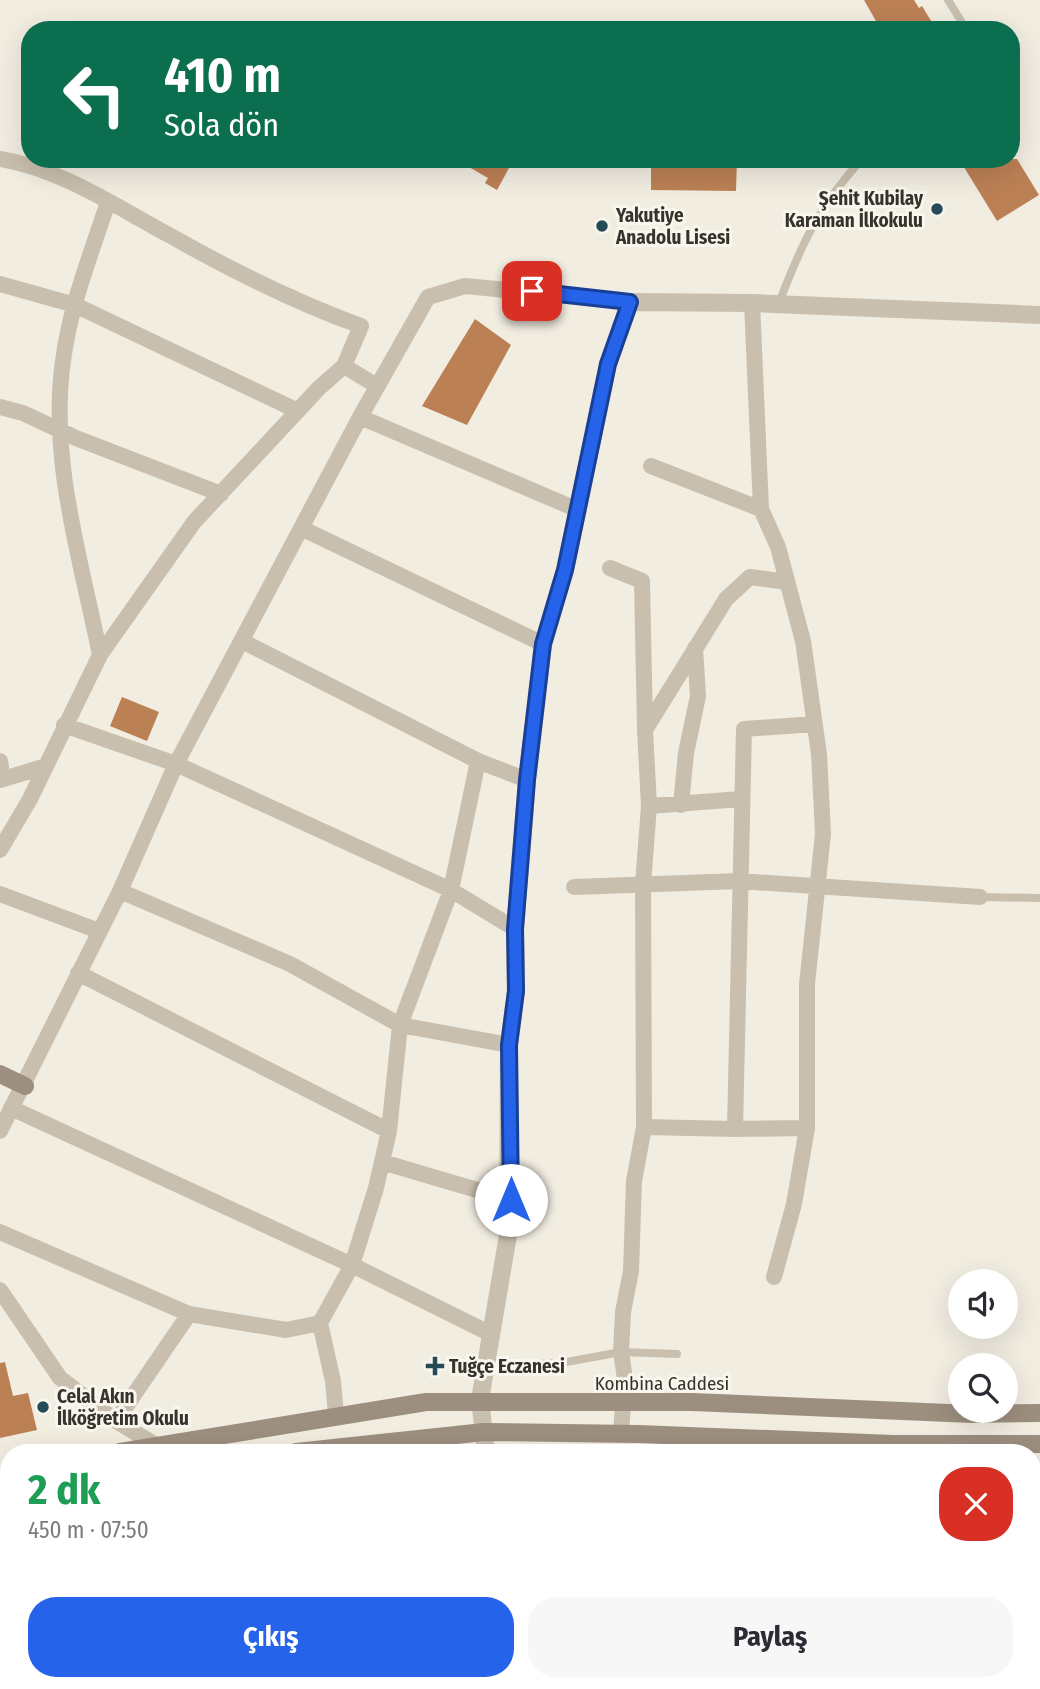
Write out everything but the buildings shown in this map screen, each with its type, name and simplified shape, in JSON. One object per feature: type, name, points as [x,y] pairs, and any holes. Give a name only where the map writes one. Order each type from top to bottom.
[{"type":"main road","points":[[0,1074],[25,1086]]},
{"type":"main road","name":"Kombina Caddesi","points":[[162,1444],[426,1402],[480,1400],[623,1404],[692,1402],[972,1414],[1040,1413]]},
{"type":"main road","points":[[371,1444],[484,1432],[621,1433],[705,1444]]},
{"type":"street","points":[[0,159],[21,162]]},
{"type":"street","points":[[0,850],[46,766],[100,655],[194,522],[344,366],[361,326],[312,308],[224,266],[108,202],[36,168]]},
{"type":"street","points":[[100,655],[62,466],[61,431],[63,362],[75,305],[108,202]]},
{"type":"street","points":[[0,284],[75,305],[298,411]]},
{"type":"street","points":[[0,1131],[25,1086],[120,891],[176,764],[300,528],[428,297],[465,286],[630,302],[752,303],[1040,315]]},
{"type":"street","points":[[485,1444],[480,1400],[511,1200],[509,1045],[516,991],[515,929],[527,780],[543,644],[565,570],[608,364],[630,302]]},
{"type":"street","points":[[752,303],[761,509],[778,547],[803,641],[815,724],[823,834],[807,984],[807,1128],[794,1204],[774,1277]]},
{"type":"street","points":[[344,366],[377,386]]},
{"type":"street","points":[[0,407],[23,413],[61,431],[221,494]]},
{"type":"street","points":[[360,417],[576,509]]},
{"type":"street","points":[[651,466],[761,509]]},
{"type":"street","points":[[300,528],[543,644]]},
{"type":"street","points":[[610,568],[642,580],[649,806],[643,884],[644,1128],[634,1181],[631,1271],[623,1312],[621,1352],[625,1379],[621,1433]]},
{"type":"street","points":[[645,730],[726,599],[750,576],[787,582]]},
{"type":"street","points":[[242,641],[478,761],[527,780]]},
{"type":"street","points":[[681,805],[686,753],[698,696],[695,648]]},
{"type":"street","points":[[736,1129],[744,729],[815,724]]},
{"type":"street","points":[[64,725],[176,764],[451,890],[515,929]]},
{"type":"street","points":[[0,761],[2,780],[46,766]]},
{"type":"street","points":[[336,1415],[333,1381],[320,1323],[352,1265],[382,1162],[389,1131],[400,1026],[451,890],[478,761]]},
{"type":"street","points":[[649,806],[741,799]]},
{"type":"street","points":[[574,887],[740,881],[980,897]]},
{"type":"street","points":[[120,891],[290,964],[400,1026],[509,1045]]},
{"type":"street","points":[[0,894],[99,931]]},
{"type":"street","points":[[78,973],[389,1131]]},
{"type":"street","points":[[12,1108],[352,1265],[491,1334]]},
{"type":"street","points":[[644,1128],[807,1128]]},
{"type":"street","points":[[382,1162],[511,1200]]},
{"type":"street","points":[[0,1231],[189,1314],[286,1330],[320,1323]]},
{"type":"street","points":[[0,1290],[60,1378],[116,1421],[154,1444]]},
{"type":"street","points":[[116,1421],[189,1314]]},
{"type":"lane","points":[[948,0],[961,21]]},
{"type":"lane","points":[[778,304],[803,240],[837,187],[854,168]]},
{"type":"lane","points":[[980,897],[1040,898]]},
{"type":"lane","points":[[502,1365],[561,1363],[621,1352],[677,1354]]},
{"type":"place","name":"Şehit Kubilay Karaman İlkokulu","points":[[937,209]]},
{"type":"place","name":"Yakutiye Anadolu Lisesi","points":[[602,226]]},
{"type":"place","name":"Tuğçe Eczanesi","points":[[435,1366]]},
{"type":"place","name":"Celal Akın İlköğretim Okulu","points":[[43,1407]]},
{"type":"route","points":[[511,1200],[509,1045],[516,991],[515,929],[527,780],[543,644],[565,570],[608,364],[630,302],[532,291]]}]
